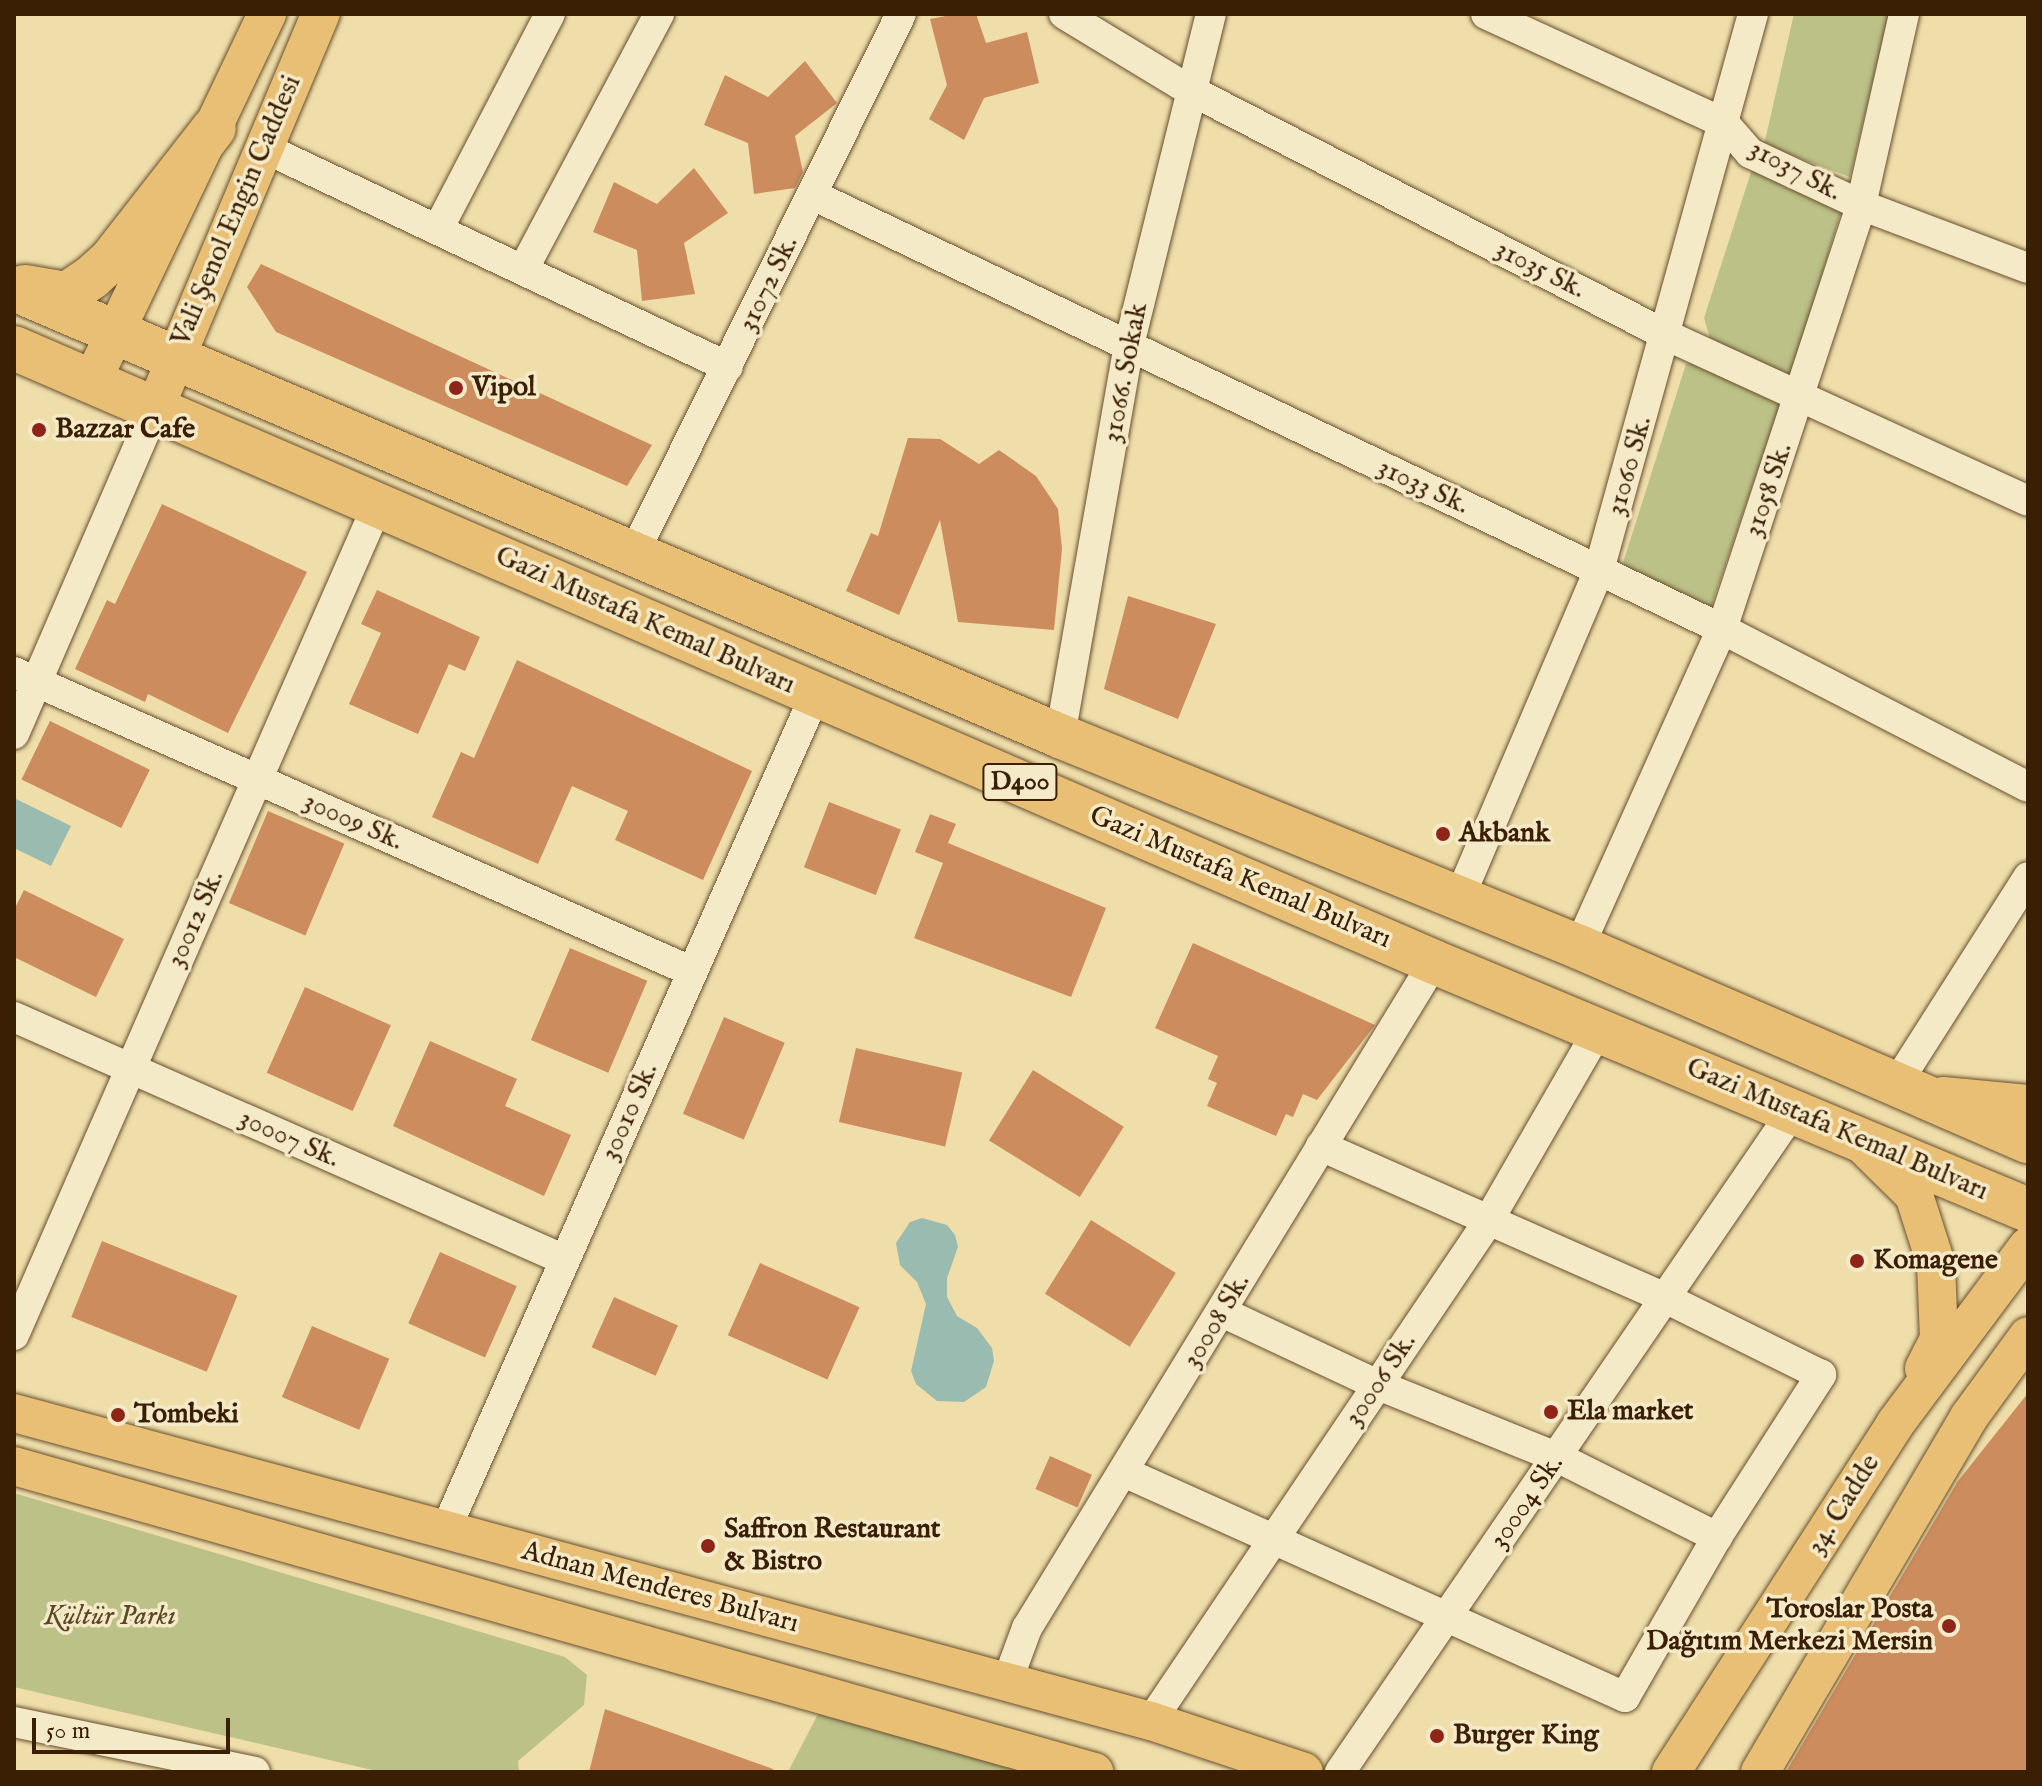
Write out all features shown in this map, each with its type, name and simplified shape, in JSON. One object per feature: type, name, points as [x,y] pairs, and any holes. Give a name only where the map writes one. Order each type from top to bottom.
[{"type":"highway","points":[[14,287],[67,294],[92,277],[111,260],[214,128]]},
{"type":"highway","name":"Gazi Mustafa Kemal Bulvarı","points":[[14,287],[1060,736],[1458,901],[1579,947],[2028,1141]]},
{"type":"highway","name":"Gazi Mustafa Kemal Bulvarı","points":[[14,348],[1434,962],[2028,1210]]},
{"type":"main road","name":"Vali Şenol Engin Caddesi","points":[[92,381],[267,14]]},
{"type":"main road","name":"Vali Şenol Engin Caddesi","points":[[155,408],[262,147],[321,14]]},
{"type":"main road","points":[[1909,1087],[2028,1104]]},
{"type":"main road","points":[[1856,1138],[1914,1195],[1936,1264],[1939,1339],[1895,1424]]},
{"type":"main road","name":"34. Cadde","points":[[1671,1772],[1697,1737],[1895,1424],[2028,1246]]},
{"type":"main road","points":[[1765,1768],[1969,1417],[2028,1336]]},
{"type":"main road","points":[[1969,1417],[2028,1373]]},
{"type":"main road","name":"Adnan Menderes Bulvarı","points":[[14,1413],[1151,1721],[1304,1772]]},
{"type":"main road","name":"Adnan Menderes Bulvarı","points":[[14,1466],[1094,1772]]},
{"type":"main road","points":[[1664,1772],[1697,1737]]},
{"type":"street","points":[[438,229],[550,14]]},
{"type":"street","points":[[524,268],[659,14]]},
{"type":"street","name":"31072 Sk.","points":[[634,553],[901,14]]},
{"type":"street","name":"31035 Sk.","points":[[1064,14],[1188,89],[1668,336],[2028,501]]},
{"type":"street","name":"31066. Sokak","points":[[1060,736],[1128,349],[1188,89],[1211,14]]},
{"type":"street","name":"31037 Sk.","points":[[1486,14],[1724,123],[1750,153],[1861,205],[2028,268]]},
{"type":"street","name":"31060 Sk.","points":[[1458,901],[1599,570],[1668,336],[1753,14]]},
{"type":"street","name":"31058 Sk.","points":[[1579,947],[1722,629],[1801,398],[1861,205],[1904,14]]},
{"type":"street","points":[[262,147],[524,268],[728,367]]},
{"type":"street","name":"31033 Sk.","points":[[813,195],[1128,349],[1722,629],[2028,787]]},
{"type":"street","points":[[14,734],[25,677],[155,408]]},
{"type":"street","name":"30012 Sk.","points":[[14,1335],[378,504]]},
{"type":"street","name":"30009 Sk.","points":[[25,677],[693,972]]},
{"type":"street","name":"30010 Sk.","points":[[446,1529],[815,695]]},
{"type":"street","points":[[1909,1087],[2028,877]]},
{"type":"street","name":"30008 Sk.","points":[[1007,1682],[1027,1628],[1126,1473],[1434,962]]},
{"type":"street","name":"30007 Sk.","points":[[14,1017],[565,1260]]},
{"type":"street","name":"30006 Sk.","points":[[1151,1721],[1487,1223],[1598,1031]]},
{"type":"street","name":"30004 Sk.","points":[[1340,1772],[1559,1458],[1663,1297],[1793,1111]]},
{"type":"street","points":[[1126,1473],[1625,1697],[1717,1537],[1821,1375],[1663,1297],[1487,1223],[1321,1146]]},
{"type":"street","points":[[1222,1312],[1378,1385],[1559,1458],[1717,1537]]},
{"type":"street","points":[[14,1722],[255,1772]]},
{"type":"green space","points":[[1794,14],[1889,14],[1850,177],[1764,145]]},
{"type":"green space","points":[[1753,166],[1843,205],[1791,378],[1710,338],[1704,318]]},
{"type":"green space","points":[[1695,361],[1781,402],[1710,610],[1632,576],[1623,563],[1686,364]]},
{"type":"green space","name":"Kültür Parkı","points":[[14,1493],[565,1657],[587,1675],[584,1705],[518,1761],[519,1772],[381,1772],[14,1687]]},
{"type":"green space","points":[[818,1714],[1028,1772],[788,1772]]},
{"type":"water","points":[[14,798],[71,826],[51,866],[14,848]]},
{"type":"water","points":[[922,1218],[947,1225],[955,1235],[958,1247],[947,1278],[947,1297],[957,1316],[977,1328],[992,1348],[994,1361],[986,1387],[964,1402],[937,1401],[916,1384],[911,1371],[926,1304],[917,1282],[900,1265],[896,1243],[910,1222]]},
{"type":"building","points":[[976,14],[986,43],[1027,32],[1039,83],[984,98],[964,140],[929,119],[947,85],[930,19]]},
{"type":"building","points":[[805,61],[837,103],[795,136],[803,172],[795,188],[754,194],[748,143],[704,125],[725,75],[768,97]]},
{"type":"building","points":[[694,168],[728,213],[684,243],[695,294],[642,301],[637,250],[593,232],[614,182],[657,204]]},
{"type":"building","points":[[261,264],[652,445],[627,486],[276,332],[247,287]]},
{"type":"building","points":[[908,438],[940,439],[979,464],[999,450],[1036,476],[1058,509],[1062,549],[1054,630],[958,622],[940,520],[899,615],[846,591],[871,533],[878,536]]},
{"type":"building","points":[[162,504],[307,572],[228,733],[148,694],[145,702],[75,669],[107,600],[115,604]]},
{"type":"building","points":[[377,590],[480,637],[465,671],[449,664],[418,734],[349,704],[381,633],[361,624]]},
{"type":"building","points":[[1128,596],[1216,624],[1178,719],[1104,689]]},
{"type":"building","points":[[517,660],[752,771],[703,880],[615,840],[628,811],[572,786],[538,864],[432,817],[461,752],[474,758]]},
{"type":"building","points":[[50,721],[150,770],[121,828],[22,779]]},
{"type":"building","points":[[829,802],[901,830],[876,895],[804,867]]},
{"type":"building","points":[[268,811],[344,843],[305,935],[229,903]]},
{"type":"building","points":[[930,814],[956,824],[948,843],[1106,908],[1071,997],[914,938],[943,863],[915,852]]},
{"type":"building","points":[[24,890],[124,939],[96,997],[14,957],[14,910]]},
{"type":"building","points":[[1193,943],[1375,1025],[1317,1100],[1303,1094],[1293,1117],[1286,1114],[1276,1136],[1207,1106],[1217,1083],[1208,1079],[1218,1056],[1155,1028]]},
{"type":"building","points":[[570,948],[647,981],[608,1073],[531,1040]]},
{"type":"building","points":[[305,987],[391,1025],[353,1111],[267,1073]]},
{"type":"building","points":[[724,1017],[785,1043],[744,1139],[683,1114]]},
{"type":"building","points":[[430,1041],[517,1079],[505,1106],[571,1135],[544,1196],[393,1126]]},
{"type":"building","points":[[856,1048],[962,1073],[945,1147],[839,1122]]},
{"type":"building","points":[[1033,1070],[1124,1127],[1080,1197],[989,1140]]},
{"type":"building","points":[[1091,1220],[1176,1273],[1130,1347],[1045,1294]]},
{"type":"building","points":[[102,1241],[237,1296],[207,1372],[71,1317]]},
{"type":"building","points":[[440,1252],[517,1286],[485,1357],[408,1323]]},
{"type":"building","points":[[760,1263],[860,1307],[827,1380],[728,1335]]},
{"type":"building","points":[[614,1297],[678,1325],[656,1376],[592,1347]]},
{"type":"building","points":[[312,1326],[389,1359],[359,1430],[282,1397]]},
{"type":"building","name":"Toroslar Posta Dağıtım Merkezi Mersin","points":[[2028,1393],[2028,1772],[1786,1772],[1958,1481]]},
{"type":"building","points":[[1050,1456],[1092,1475],[1077,1508],[1035,1489]]},
{"type":"building","points":[[605,1709],[773,1769],[773,1772],[589,1772]]},
{"type":"place","name":"Vipol","points":[[456,388]]},
{"type":"place","name":"Bazzar Cafe","points":[[39,430]]},
{"type":"place","name":"Akbank","points":[[1443,834]]},
{"type":"place","name":"Komagene","points":[[1857,1261]]},
{"type":"place","name":"Ela market","points":[[1551,1412]]},
{"type":"place","name":"Tombeki","points":[[118,1415]]},
{"type":"place","name":"Saffron Restaurant & Bistro","points":[[708,1546]]},
{"type":"place","name":"Toroslar Posta Dağıtım Merkezi Mersin","points":[[1949,1626]]},
{"type":"place","name":"Burger King","points":[[1437,1736]]}]
